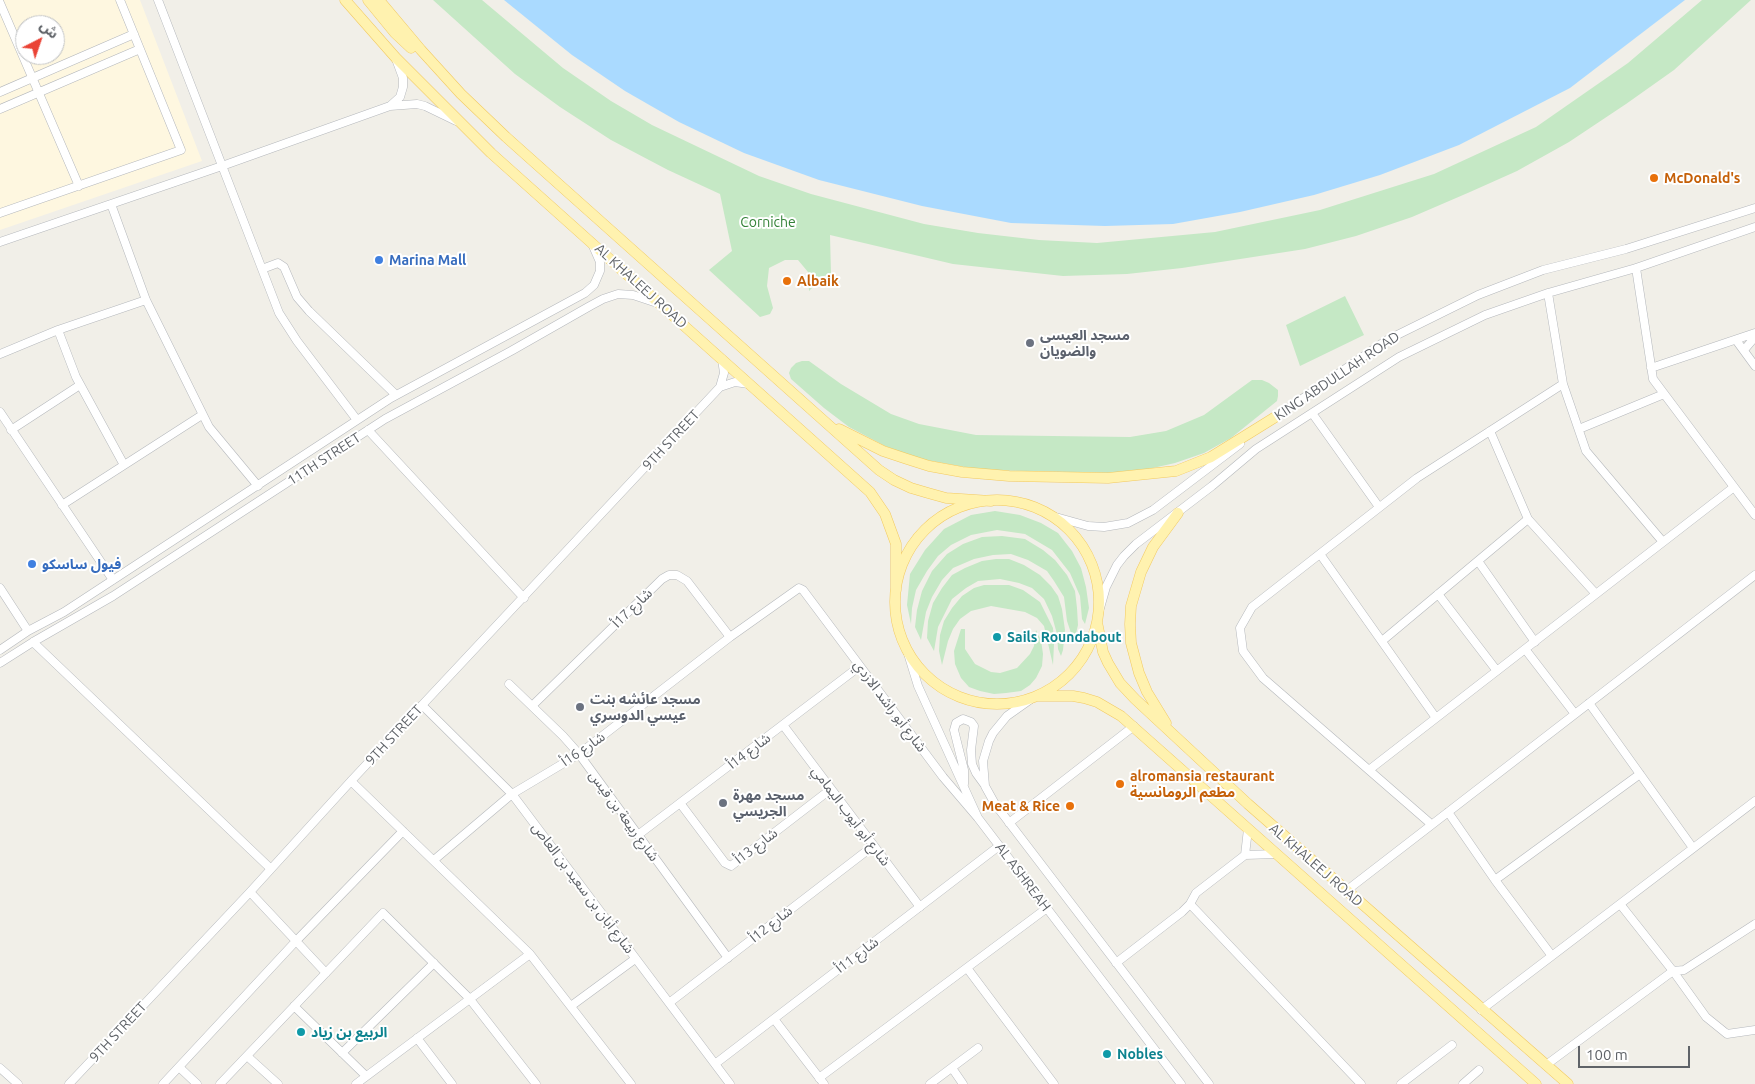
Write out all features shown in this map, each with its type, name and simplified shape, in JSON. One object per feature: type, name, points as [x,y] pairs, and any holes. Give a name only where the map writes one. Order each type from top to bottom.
[{"type":"main road","name":"AL KHALEEJ ROAD","points":[[345,0],[396,58],[458,122],[865,487],[879,502],[892,529],[896,544],[897,620],[906,647],[915,664],[937,684],[970,701],[1000,704],[1034,698],[1073,696],[1084,698],[1112,709],[1134,726],[1536,1084]]},
{"type":"main road","points":[[354,0],[376,35]]},
{"type":"main road","points":[[368,0],[395,33],[461,94]]},
{"type":"main road","name":"AL KHALEEJ ROAD","points":[[379,0],[461,94],[561,187],[880,470],[903,484],[928,494],[946,498],[991,501]]},
{"type":"main road","points":[[820,418],[876,447],[929,466],[986,475],[1108,478],[1176,471],[1211,457],[1277,416]]},
{"type":"main road","points":[[896,590],[905,560],[922,535],[952,511],[968,505],[991,501],[1016,502],[1052,516],[1075,536],[1090,560],[1098,586],[1097,618],[1088,649],[1077,665],[1062,681],[1034,698]]},
{"type":"main road","points":[[1172,732],[1147,692],[1139,673],[1131,643],[1130,624],[1131,606],[1141,572],[1153,547],[1178,512]]},
{"type":"main road","name":"AL KHALEEJ ROAD","points":[[1097,618],[1104,652],[1116,678],[1135,699],[1248,804],[1481,1010],[1568,1084]]},
{"type":"main road","points":[[1556,1074],[1573,1084]]},
{"type":"street","points":[[0,213],[181,150],[120,0]]},
{"type":"street","points":[[158,0],[279,313],[297,341],[357,420]]},
{"type":"street","points":[[0,3],[79,186]]},
{"type":"street","points":[[0,92],[134,34]]},
{"type":"street","points":[[0,109],[140,49]]},
{"type":"street","points":[[390,106],[400,97],[403,87],[403,78],[396,58]]},
{"type":"street","points":[[0,242],[390,106],[417,104],[458,122]]},
{"type":"street","points":[[112,204],[146,300],[202,414],[209,427],[258,486]]},
{"type":"street","name":"KING ABDULLAH ROAD","points":[[1052,516],[1088,526],[1104,528],[1142,517],[1277,416],[1387,340],[1478,295],[1543,270],[1626,249],[1755,208]]},
{"type":"street","name":"KING ABDULLAH ROAD","points":[[1097,618],[1106,587],[1117,565],[1136,544],[1256,449],[1399,357],[1485,315],[1548,293],[1636,268],[1755,227]]},
{"type":"street","name":"11TH STREET","points":[[0,650],[28,631],[64,612],[396,395],[585,293],[594,285],[600,271],[600,262],[589,240]]},
{"type":"street","points":[[262,269],[278,263],[284,267],[298,297],[309,311],[396,395]]},
{"type":"street","points":[[1636,268],[1653,379],[1755,515]]},
{"type":"street","points":[[1548,293],[1563,384],[1586,451],[1663,542]]},
{"type":"street","name":"11TH STREET","points":[[0,663],[113,596],[385,419],[511,352],[590,306],[610,296],[625,294],[645,298],[661,305]]},
{"type":"street","points":[[0,354],[58,330],[146,300]]},
{"type":"street","points":[[58,330],[80,385],[124,465]]},
{"type":"street","points":[[1652,368],[1755,333]]},
{"type":"street","points":[[1744,350],[1755,337]]},
{"type":"street","points":[[504,338],[511,352]]},
{"type":"street","points":[[1736,340],[1755,366]]},
{"type":"street","points":[[720,387],[724,373],[722,359]]},
{"type":"street","points":[[720,387],[735,382],[751,385]]},
{"type":"street","points":[[1431,824],[1263,678],[1243,652],[1240,628],[1252,607],[1417,478],[1563,384]]},
{"type":"street","points":[[11,430],[80,385]]},
{"type":"street","name":"9TH STREET","points":[[69,1084],[720,387]]},
{"type":"street","points":[[1579,429],[1664,394]]},
{"type":"street","points":[[0,412],[113,580]]},
{"type":"street","points":[[1312,413],[1379,507]]},
{"type":"street","points":[[62,505],[202,414]]},
{"type":"street","points":[[368,430],[524,598]]},
{"type":"street","points":[[1490,431],[1528,519],[1596,594]]},
{"type":"street","points":[[1369,770],[1734,487]]},
{"type":"street","points":[[1382,641],[1528,519]]},
{"type":"street","points":[[1320,554],[1436,718]]},
{"type":"street","points":[[1478,561],[1534,642]]},
{"type":"street","name":"شارع 17أ","points":[[532,706],[662,579],[669,575],[677,575],[687,582],[730,637]]},
{"type":"street","points":[[1346,890],[1755,575]]},
{"type":"street","points":[[0,588],[28,631]]},
{"type":"street","name":"شارع 16أ","points":[[434,860],[512,794],[579,754],[730,637],[797,589],[801,589],[804,592]]},
{"type":"street","name":"شارع أبو راشد الازدي","points":[[804,592],[944,777],[978,818]]},
{"type":"street","points":[[1438,594],[1497,671]]},
{"type":"street","points":[[33,642],[271,869]]},
{"type":"street","name":"AL ASHREAH","points":[[906,647],[918,686],[978,818],[1181,1084]]},
{"type":"street","points":[[1525,649],[1575,714]]},
{"type":"street","name":"شارع 14أ","points":[[638,835],[860,666]]},
{"type":"street","name":"شارع ربيعة بن قيس","points":[[509,684],[579,754],[728,958]]},
{"type":"street","name":"AL ASHREAH","points":[[1034,698],[1007,716],[993,733],[983,761],[985,786],[1009,823],[1209,1084]]},
{"type":"street","points":[[1588,704],[1693,848]]},
{"type":"street","name":"شارع أبان بن سعيد بن العاص","points":[[422,705],[512,794],[730,1084]]},
{"type":"street","points":[[964,787],[964,770],[954,730],[956,723],[963,719],[971,722],[974,726],[971,750],[972,764],[985,786]]},
{"type":"street","name":"شارع أبو أيوب اليمامي","points":[[783,725],[920,907]]},
{"type":"street","points":[[1009,823],[1134,726]]},
{"type":"street","points":[[1495,880],[1640,774]]},
{"type":"street","points":[[351,781],[530,954],[631,1084]]},
{"type":"street","name":"شارع 13أ","points":[[680,803],[729,866],[733,865],[831,789]]},
{"type":"street","points":[[1481,1010],[1755,801]]},
{"type":"street","points":[[1448,812],[1495,880],[1552,956]]},
{"type":"street","points":[[1245,855],[1248,829]]},
{"type":"street","points":[[163,1084],[296,941],[404,831]]},
{"type":"street","name":"شارع 12أ","points":[[669,1003],[873,846]]},
{"type":"street","name":"شارع 11أ","points":[[715,1064],[999,846]]},
{"type":"street","points":[[1116,963],[1182,912],[1190,904],[1196,893],[1245,855],[1276,854]]},
{"type":"street","points":[[250,892],[326,973]]},
{"type":"street","points":[[1190,904],[1361,1084]]},
{"type":"street","points":[[1620,904],[1674,972],[1706,1017],[1727,1034],[1755,1030]]},
{"type":"street","points":[[774,1019],[822,1081],[1047,908]]},
{"type":"street","points":[[220,1084],[383,913],[469,998],[536,1084]]},
{"type":"street","points":[[1546,1065],[1674,972],[1684,970],[1755,924]]},
{"type":"street","points":[[356,1084],[530,954]]},
{"type":"street","points":[[571,1006],[635,959]]},
{"type":"street","points":[[342,1053],[434,963]]},
{"type":"street","points":[[967,968],[1054,1084]]},
{"type":"street","points":[[294,1006],[366,1076]]},
{"type":"street","points":[[417,1038],[452,1084]]},
{"type":"street","points":[[1401,1084],[1452,1045]]},
{"type":"street","points":[[930,1084],[978,1048]]},
{"type":"street","points":[[247,1056],[278,1084]]},
{"type":"street","points":[[178,1067],[197,1084]]},
{"type":"street","points":[[0,1068],[18,1084]]},
{"type":"street","points":[[952,1068],[964,1084]]},
{"type":"street","points":[[1463,1084],[1479,1070]]},
{"type":"shaded area","points":[[0,0],[140,0],[202,161],[0,230]]},
{"type":"green space","name":"Corniche","points":[[433,0],[482,0],[563,68],[611,101],[652,125],[759,176],[811,194],[924,224],[1039,240],[1097,243],[1215,232],[1320,210],[1434,174],[1536,127],[1628,63],[1702,0],[1751,0],[1674,70],[1569,142],[1517,171],[1470,192],[1412,217],[1356,236],[1305,249],[1182,268],[1127,274],[1063,276],[953,264],[830,235],[831,274],[824,276],[809,291],[808,272],[798,260],[785,260],[769,268],[767,286],[773,308],[770,314],[760,317],[709,270],[732,251],[720,194],[668,170],[611,140],[560,107],[515,74]]},
{"type":"green space","points":[[1345,296],[1364,335],[1300,366],[1286,325]]},
{"type":"green space","points":[[809,361],[841,384],[891,414],[919,424],[976,435],[1130,437],[1166,431],[1204,415],[1252,380],[1262,380],[1269,383],[1278,390],[1278,396],[1277,401],[1231,438],[1204,453],[1175,463],[1144,470],[1115,473],[981,470],[915,458],[885,446],[849,427],[791,379],[789,373],[791,368],[796,363]]},
{"type":"green space","points":[[995,511],[1020,515],[1041,523],[1058,533],[1072,551],[1081,568],[1089,608],[1085,624],[1082,619],[1080,596],[1070,573],[1052,550],[1025,534],[997,530],[971,535],[951,545],[938,556],[916,590],[911,624],[907,605],[910,574],[925,550],[944,529],[971,515]]},
{"type":"green space","points":[[1002,536],[1025,539],[1055,560],[1067,575],[1075,591],[1077,608],[1078,625],[1074,642],[1067,621],[1064,597],[1047,571],[1028,560],[1011,554],[974,559],[953,568],[942,580],[932,597],[926,612],[921,640],[915,627],[917,610],[922,591],[932,571],[947,554],[963,544],[982,537]]},
{"type":"green space","points":[[1009,559],[1024,565],[1040,575],[1058,596],[1065,630],[1061,656],[1052,616],[1044,599],[1032,588],[1000,579],[978,581],[952,599],[938,627],[934,651],[927,638],[928,621],[933,603],[942,588],[952,575],[965,568],[982,561]]},
{"type":"green space","points":[[984,585],[1009,585],[1023,590],[1040,602],[1053,628],[1053,665],[1044,626],[1037,618],[1025,612],[991,606],[971,611],[960,619],[948,641],[942,665],[939,651],[940,635],[944,621],[962,596],[974,588]]},
{"type":"green space","points":[[961,629],[965,629],[965,649],[975,664],[991,672],[1000,673],[1017,668],[1030,654],[1034,646],[1036,630],[1041,640],[1043,654],[1042,666],[1036,678],[1021,691],[994,694],[969,687],[961,678],[955,664],[954,651]]},
{"type":"water","points":[[504,0],[1685,0],[1570,88],[1459,145],[1380,175],[1314,195],[1240,212],[1173,224],[1105,226],[1011,223],[922,206],[819,180],[744,153],[679,122],[625,91],[572,55]]},
{"type":"place","name":"McDonald's","points":[[1654,178]]},
{"type":"place","name":"Marina Mall","points":[[379,260]]},
{"type":"place","name":"Albaik","points":[[787,281]]},
{"type":"place","name":"مسجد العيسى والضويان","points":[[1030,343]]},
{"type":"place","name":"فيول ساسكو","points":[[32,564]]},
{"type":"place","name":"Sails Roundabout","points":[[997,637]]},
{"type":"place","name":"مسجد عائشه بنت عيسي الدوسري","points":[[580,707]]},
{"type":"place","name":"alromansia restaurant مطعم الرومانسية","points":[[1120,784]]},
{"type":"place","name":"مسجد مهرة الجريسي","points":[[723,803]]},
{"type":"place","name":"Meat & Rice","points":[[1070,806]]},
{"type":"place","name":"الربيع بن زياد","points":[[301,1032]]},
{"type":"place","name":"Nobles","points":[[1107,1054]]}]
